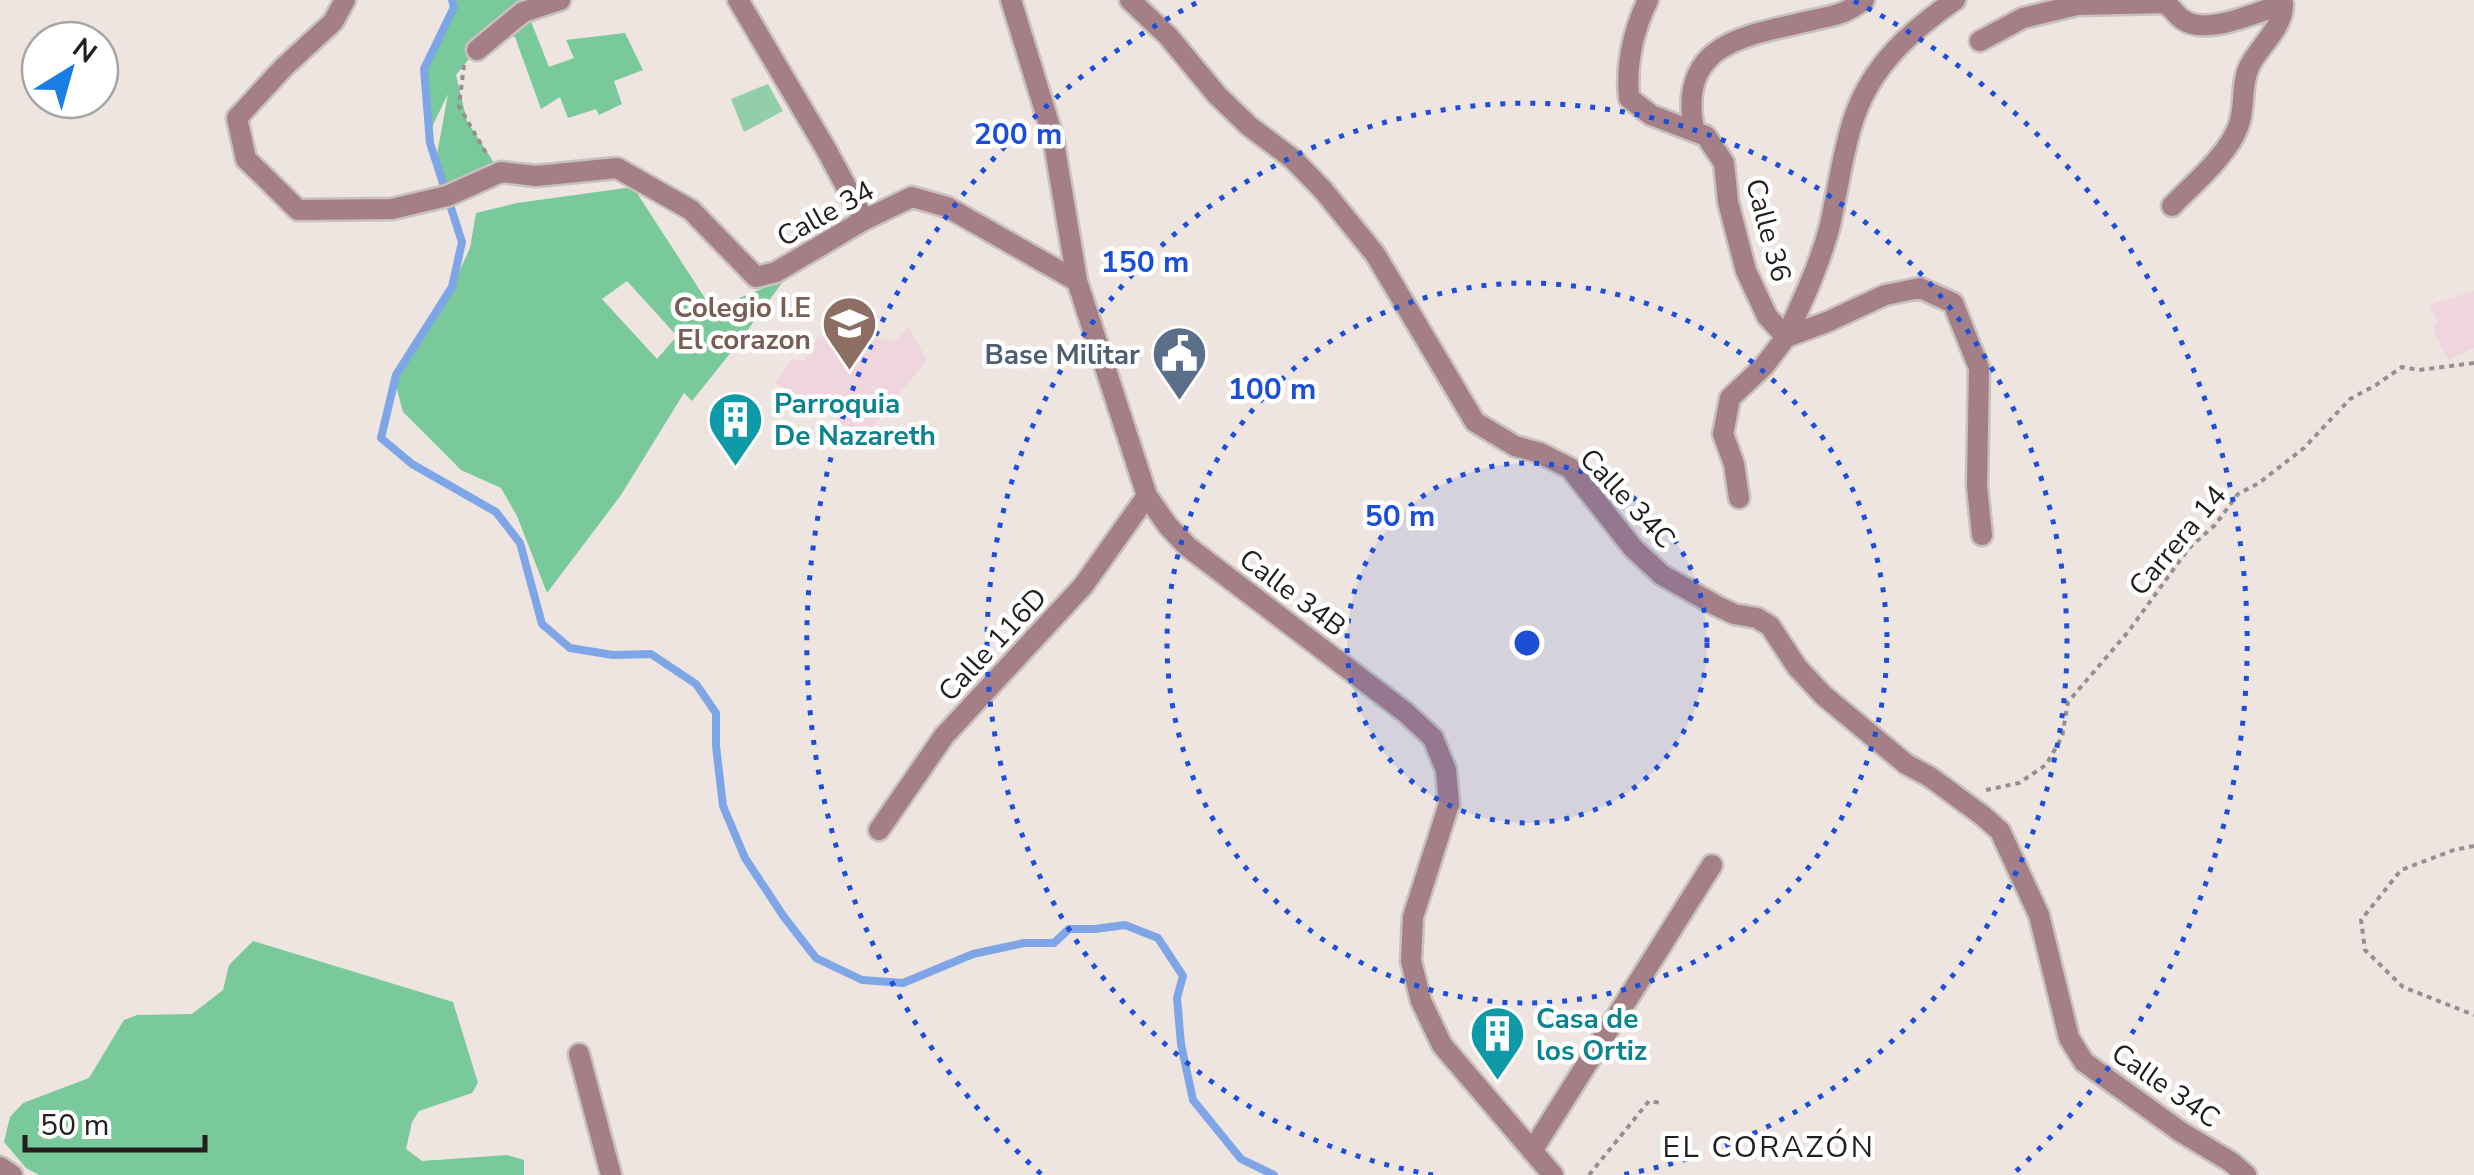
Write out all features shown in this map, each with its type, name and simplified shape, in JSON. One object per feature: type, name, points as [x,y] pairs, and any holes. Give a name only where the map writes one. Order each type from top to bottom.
[{"type":"street","points":[[344,0],[334,22],[284,67],[237,118],[246,159],[298,210],[392,209],[448,196],[505,172]]},
{"type":"street","points":[[477,50],[523,12],[560,0]]},
{"type":"street","points":[[738,0],[864,220]]},
{"type":"street","name":"Calle 34B","points":[[1011,0],[1053,137],[1077,281],[1147,496],[1188,547],[1433,738],[1446,770],[1448,804],[1413,917],[1411,961],[1421,1000],[1442,1045],[1553,1175]]},
{"type":"street","name":"Calle 34C","points":[[1130,0],[1168,36],[1217,95],[1293,160],[1375,254],[1476,422],[1515,446],[1570,468],[1633,548],[1662,575],[1717,606],[1770,626],[1797,667],[1822,695],[1906,764],[1930,776],[2000,831],[2038,914],[2069,1038],[2084,1062],[2246,1175]]},
{"type":"street","name":"Calle 36","points":[[1648,0],[1626,70],[1629,98],[1651,115],[1706,136],[1724,163],[1728,202],[1746,271],[1767,316],[1786,337]]},
{"type":"street","points":[[1694,130],[1690,108],[1697,74],[1717,49],[1742,38],[1843,13],[1864,0]]},
{"type":"street","points":[[1738,498],[1734,464],[1723,434],[1730,398],[1764,366],[1786,337],[1804,297],[1828,232],[1855,114],[1867,90],[1896,48],[1955,0]]},
{"type":"street","points":[[1980,40],[2024,18],[2078,5],[2164,3],[2182,21],[2208,28],[2282,2],[2283,17],[2248,67],[2240,123],[2232,142],[2172,206]]},
{"type":"street","name":"Calle 34","points":[[505,172],[536,176],[617,168],[691,210],[756,277],[776,272],[912,196],[947,207],[1077,281]]},
{"type":"street","points":[[1786,337],[1884,295],[1920,288],[1953,303],[1978,368],[1977,486],[1982,535]]},
{"type":"street","name":"Calle 116D","points":[[879,830],[944,736],[1083,586],[1147,496]]},
{"type":"street","points":[[1532,1151],[1712,865]]},
{"type":"street","points":[[579,1054],[611,1175]]},
{"type":"street","points":[[0,1166],[12,1175]]},
{"type":"path","points":[[477,50],[462,67],[459,106],[480,145],[505,172]]},
{"type":"path","name":"Carrera 14","points":[[1961,800],[1984,790],[2020,783],[2046,764],[2062,737],[2068,702],[2128,632],[2189,548],[2215,524],[2238,494],[2304,448],[2350,399],[2402,366],[2418,370],[2474,363]]},
{"type":"path","points":[[2474,846],[2401,870],[2361,920],[2365,950],[2402,987],[2474,1015]]},
{"type":"path","points":[[1589,1175],[1649,1101],[1661,1103]]},
{"type":"shaded area","points":[[2474,291],[2474,348],[2448,360],[2436,336],[2433,326],[2438,324],[2430,305]]},
{"type":"shaded area","name":"Colegio I.E El corazon","points":[[908,327],[927,360],[864,437],[775,383],[792,359],[804,361],[817,338],[829,332],[895,341]]},
{"type":"green space","points":[[453,0],[541,0],[477,49],[456,75],[467,121],[500,172],[448,195],[436,160],[448,94],[429,133],[424,69],[454,7]]},
{"type":"green space","points":[[530,19],[549,67],[574,58],[566,40],[625,33],[643,70],[614,81],[622,104],[599,115],[596,109],[568,118],[560,97],[541,109],[515,37],[501,36]]},
{"type":"green space","points":[[768,84],[783,111],[744,132],[731,99]]},
{"type":"green space","points":[[633,187],[712,309],[784,280],[692,401],[684,393],[621,495],[547,593],[517,516],[501,488],[461,470],[403,412],[395,382],[452,287],[470,248],[476,213],[517,203]],"holes":[[[627,281],[677,336],[657,359],[602,299]]]},
{"type":"green space","points":[[253,941],[453,1002],[478,1083],[472,1093],[419,1111],[412,1122],[406,1149],[422,1161],[507,1155],[524,1160],[524,1175],[39,1175],[26,1168],[4,1142],[10,1117],[23,1103],[89,1078],[124,1020],[137,1015],[192,1014],[223,990],[229,965]]},
{"type":"waterway","points":[[452,0],[454,7],[424,69],[430,143],[462,242],[452,287],[396,375],[381,438],[412,464],[496,512],[520,543],[542,624],[570,648],[613,655],[651,654],[696,684],[716,713],[723,806],[745,858],[816,958],[862,980],[903,983],[973,954],[1024,943],[1054,943],[1069,929],[1125,925],[1158,938],[1183,976],[1177,998],[1181,1044],[1193,1100],[1241,1159],[1274,1175]]},
{"type":"place","name":"Colegio I.E El corazon","points":[[850,372]]},
{"type":"place","name":"Base Militar","points":[[1179,403]]},
{"type":"place","name":"Parroquia De Nazareth","points":[[735,468]]},
{"type":"place","name":"Casa de los Ortiz","points":[[1497,1083]]},
{"type":"district","name":"EL CORAZÓN","points":[[1769,1147]]}]
